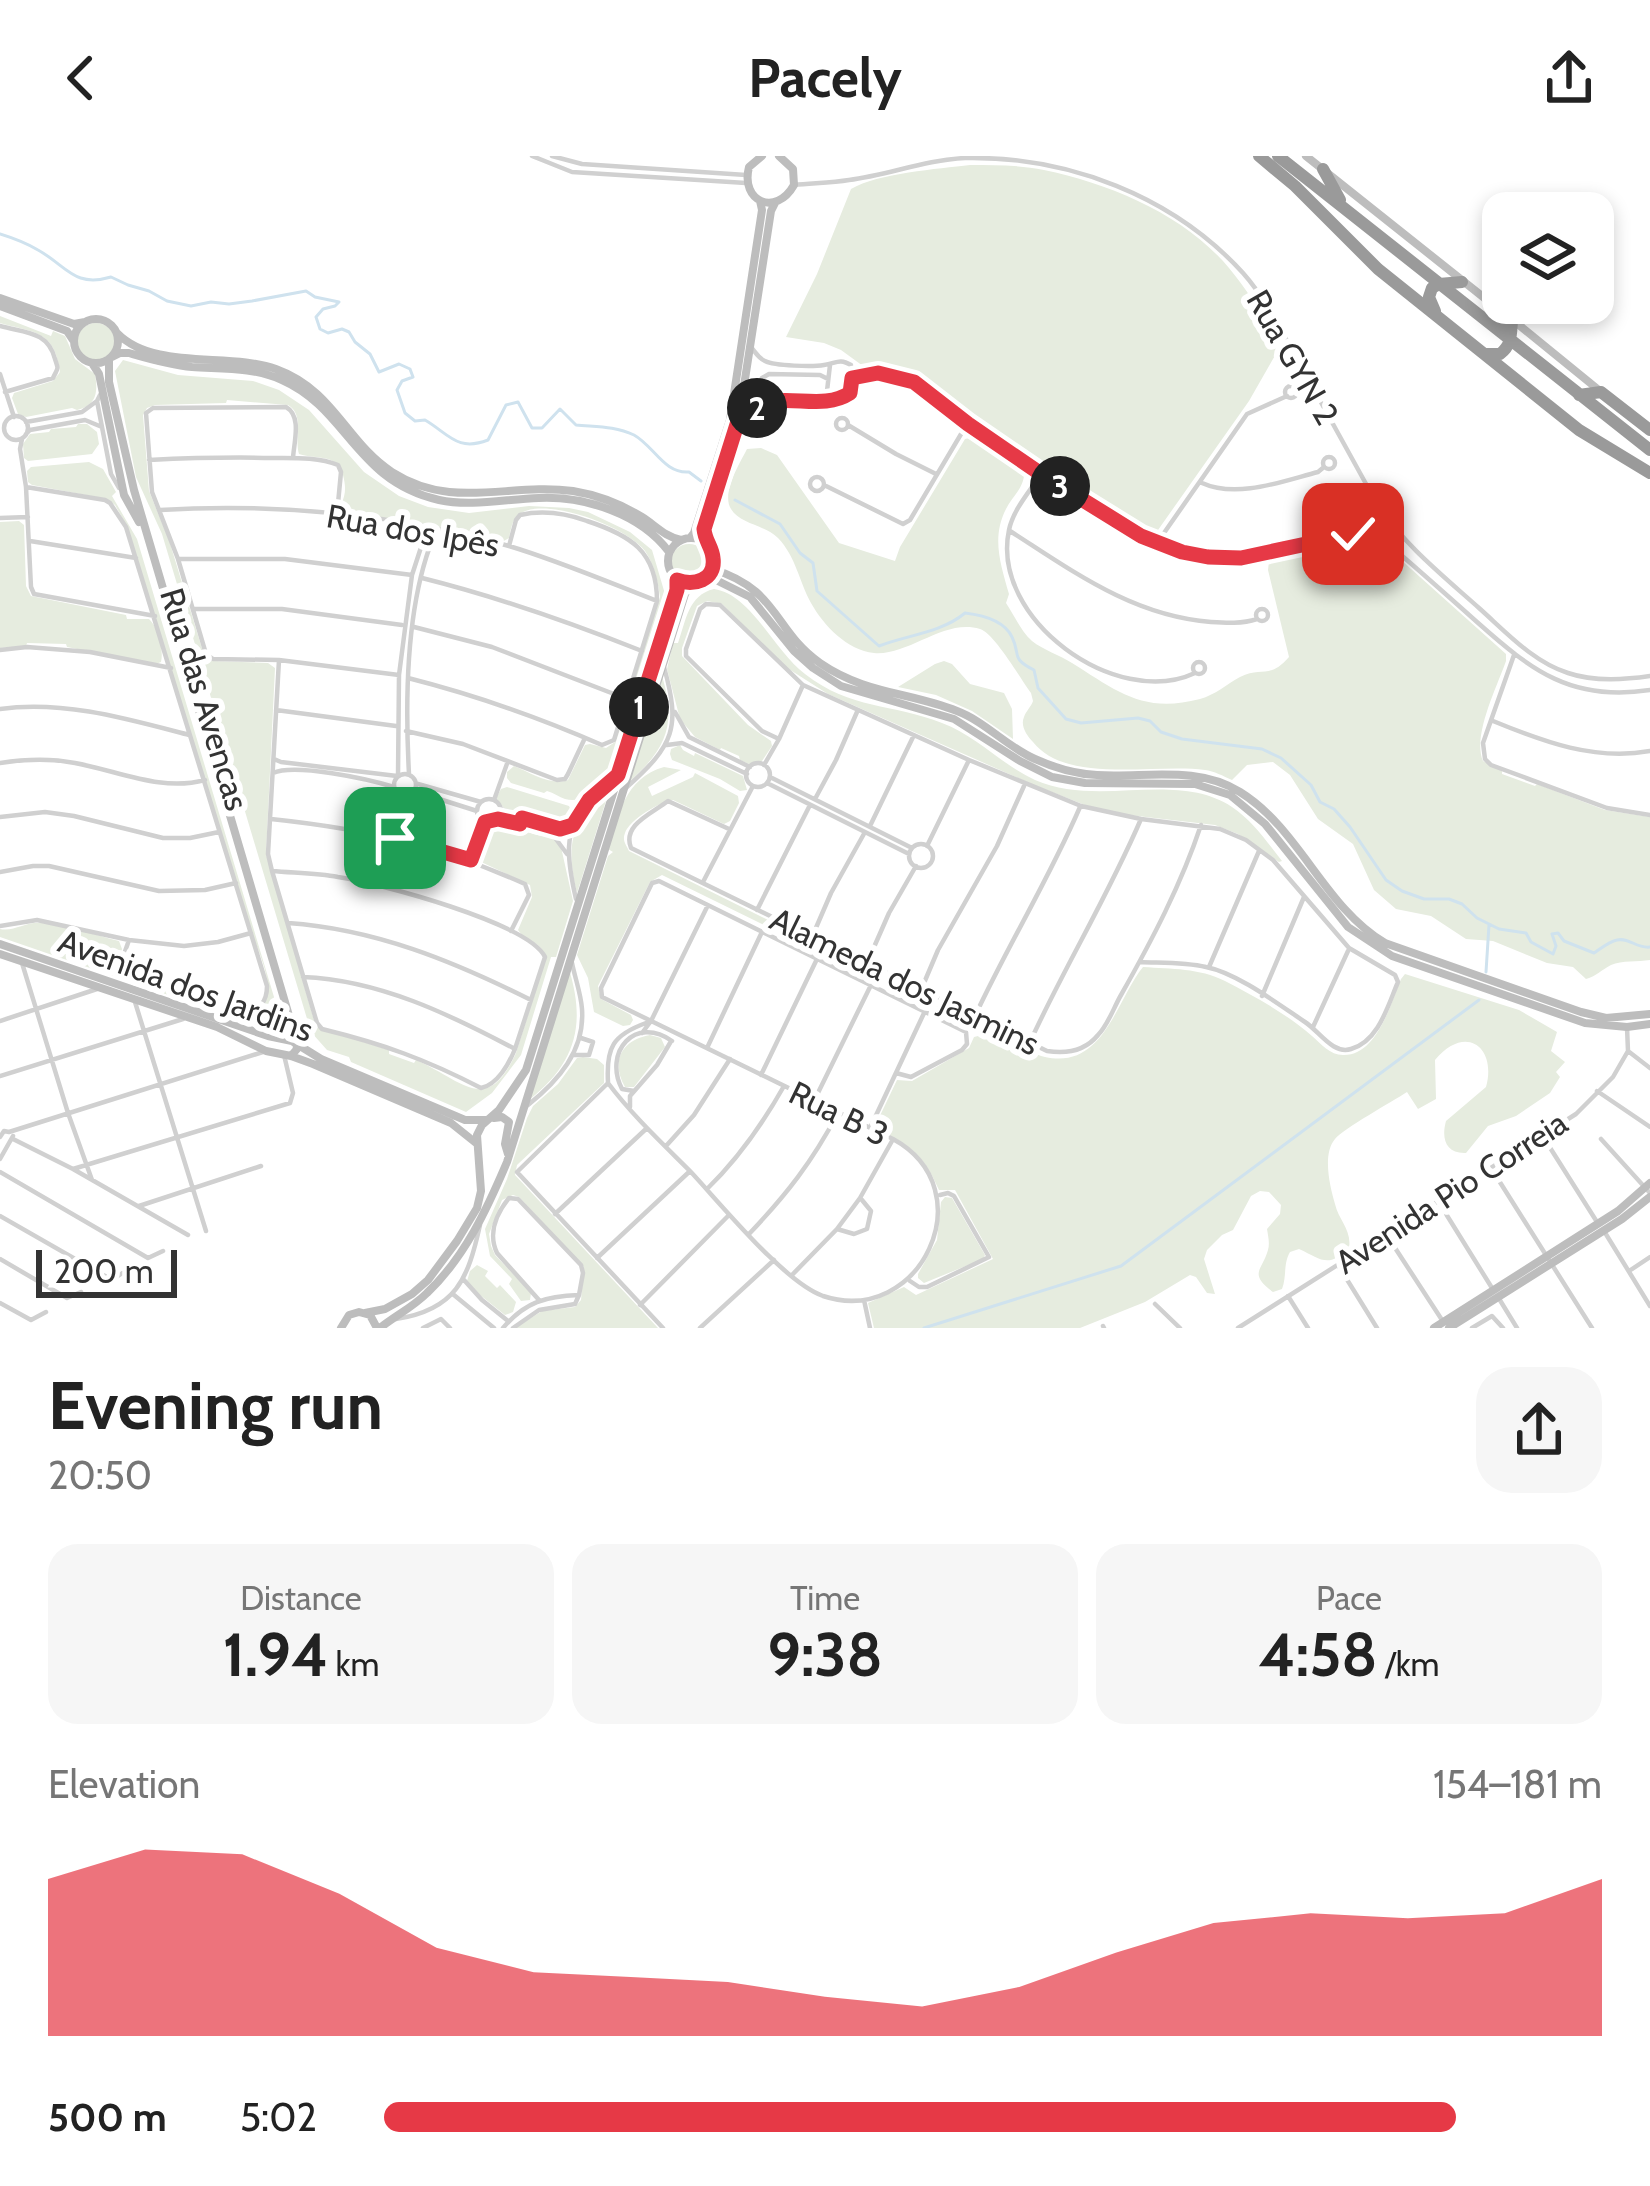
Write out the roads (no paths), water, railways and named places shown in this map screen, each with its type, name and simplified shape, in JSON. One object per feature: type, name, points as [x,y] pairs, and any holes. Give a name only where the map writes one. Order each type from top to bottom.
[{"type":"highway","points":[[1259,156],[1378,269],[1579,430],[1650,473]]},
{"type":"highway","points":[[1278,156],[1650,450]]},
{"type":"highway","points":[[1323,169],[1344,206]]},
{"type":"highway","points":[[1386,242],[1410,240]]},
{"type":"highway","points":[[1438,317],[1429,297],[1432,288],[1462,281]]},
{"type":"highway","points":[[1503,324],[1506,337]]},
{"type":"highway","points":[[1483,354],[1500,354],[1511,324]]},
{"type":"highway","points":[[1546,348],[1549,370]]},
{"type":"highway","points":[[1578,395],[1601,392],[1650,430]]},
{"type":"street","points":[[532,156],[572,172],[746,179]]},
{"type":"street","points":[[552,156],[583,164],[746,179]]},
{"type":"street","points":[[762,156],[753,161],[746,179],[760,201],[775,202],[794,185],[793,169],[781,156]]},
{"type":"street","points":[[1306,156],[1482,297]]},
{"type":"street","name":"Rua GYN 2","points":[[794,185],[848,181],[964,158],[1029,159],[1083,172],[1138,194],[1190,224],[1244,274],[1270,311],[1376,502],[1414,550],[1547,665],[1571,675],[1609,681],[1650,676]]},
{"type":"street","points":[[638,167],[638,176]]},
{"type":"street","points":[[669,553],[694,533],[730,420],[760,201]]},
{"type":"street","points":[[710,572],[713,556],[704,529],[739,418],[775,202]]},
{"type":"street","points":[[0,302],[74,324],[107,322],[133,345],[157,353],[257,363],[300,380],[338,414],[375,459],[434,491],[472,495],[575,492],[620,505],[670,538],[706,545]]},
{"type":"street","points":[[0,302],[67,332],[79,355],[92,363],[99,374],[124,495]]},
{"type":"street","points":[[74,341],[77,329],[86,322]]},
{"type":"street","points":[[1517,324],[1601,392]]},
{"type":"street","points":[[0,326],[43,338],[50,343],[57,366],[53,378],[5,392]]},
{"type":"street","points":[[117,333],[109,382],[153,556]]},
{"type":"street","points":[[750,345],[769,363],[830,365],[841,360],[852,369],[850,393],[843,398],[817,403],[771,401],[755,390]]},
{"type":"street","points":[[92,363],[129,353],[284,380],[309,396],[389,480],[440,500],[466,503],[545,497],[609,509],[660,540],[677,580],[526,1070],[482,1125],[476,1144],[482,1179],[477,1208],[428,1280],[396,1304],[349,1315],[341,1328]]},
{"type":"street","points":[[760,358],[762,378]]},
{"type":"street","points":[[785,373],[786,364]]},
{"type":"street","points":[[817,403],[827,391],[830,365]]},
{"type":"street","points":[[852,369],[914,382],[1041,474],[1157,543],[1208,557],[1241,558],[1335,537],[1370,536],[1393,548],[1514,656],[1561,683],[1591,692],[1650,690]]},
{"type":"street","points":[[0,374],[14,417]]},
{"type":"street","points":[[742,403],[769,374],[828,379]]},
{"type":"street","points":[[852,378],[865,374]]},
{"type":"street","points":[[20,449],[7,436],[7,420],[64,419],[97,401],[102,390]]},
{"type":"street","points":[[827,391],[835,398]]},
{"type":"street","points":[[1157,543],[1247,414],[1286,396]]},
{"type":"street","points":[[97,401],[111,474],[153,556]]},
{"type":"street","points":[[739,418],[771,401]]},
{"type":"street","points":[[293,458],[295,417],[286,407],[153,408],[146,412],[152,492],[206,653],[213,659],[279,660],[404,677],[489,700],[602,745],[610,744],[658,601],[644,553],[615,530],[570,515],[532,513],[516,520],[509,546]]},
{"type":"street","points":[[64,419],[85,420],[102,428]]},
{"type":"street","points":[[26,422],[20,449],[34,594],[155,616]]},
{"type":"street","points":[[13,440],[48,422]]},
{"type":"street","points":[[824,485],[903,524],[910,520],[968,424]]},
{"type":"street","points":[[848,425],[936,474]]},
{"type":"street","points":[[148,460],[207,457],[332,462],[340,472],[337,514]]},
{"type":"street","points":[[1200,482],[1210,487],[1248,488],[1324,467]]},
{"type":"street","points":[[1041,474],[1009,531],[1009,563],[1030,615],[1060,645],[1105,671],[1159,682],[1196,673]]},
{"type":"street","name":"Rua das Avencas","points":[[26,487],[105,500],[126,527],[267,995],[262,1006],[243,1012],[127,973],[122,960],[129,940]]},
{"type":"street","points":[[124,495],[134,490]]},
{"type":"street","name":"Rua dos Ipês","points":[[160,510],[206,507],[337,514],[423,527],[509,546],[658,601]]},
{"type":"street","points":[[0,518],[28,518]]},
{"type":"street","points":[[423,527],[402,651],[409,774],[415,787],[478,811],[485,822]]},
{"type":"street","points":[[404,677],[422,578],[437,530]]},
{"type":"street","points":[[1009,531],[1116,597],[1145,609],[1207,622],[1256,619]]},
{"type":"street","points":[[30,541],[138,558]]},
{"type":"street","name":"Rua das Avencas","points":[[153,556],[296,1045]]},
{"type":"street","points":[[178,559],[286,559],[412,575]]},
{"type":"street","points":[[710,572],[750,597],[794,651],[841,686],[954,719],[1052,777],[1085,783],[1195,784],[1230,795],[1264,824],[1348,926],[1392,956],[1585,1023],[1627,1027],[1650,1019]]},
{"type":"street","points":[[391,1319],[422,1313],[454,1295],[464,1280],[482,1219],[508,1158],[685,594],[710,572],[734,576],[754,589],[815,660],[847,680],[962,713],[1028,757],[1061,770],[1095,775],[1184,774],[1234,788],[1267,812],[1357,923],[1385,943],[1581,1012],[1650,1019]]},
{"type":"street","points":[[422,578],[560,618],[642,651]]},
{"type":"street","points":[[677,580],[692,584]]},
{"type":"street","points":[[409,604],[418,604]]},
{"type":"street","points":[[779,739],[762,731],[686,656],[700,609],[720,605],[803,685],[1024,784],[1081,806],[1201,825],[1246,840],[1273,860],[1349,948],[1395,974],[1398,982],[1380,1025],[1347,1051],[1209,967],[1140,962]]},
{"type":"street","points":[[193,609],[267,608],[405,625]]},
{"type":"street","points":[[413,627],[491,647],[627,699]]},
{"type":"street","points":[[0,650],[90,652],[171,668]]},
{"type":"street","points":[[402,651],[411,653]]},
{"type":"street","points":[[1514,656],[1483,752],[1491,765],[1607,808],[1650,815]]},
{"type":"street","points":[[272,871],[337,876],[391,889],[512,931],[540,948],[544,957],[515,1048],[489,1086],[481,1088],[431,1063],[380,1043],[322,1029],[316,1023],[272,871],[268,854],[279,660]]},
{"type":"street","points":[[663,664],[674,708],[685,733],[698,746]]},
{"type":"street","points":[[803,685],[764,765],[769,780],[911,851]]},
{"type":"street","points":[[394,787],[403,705]]},
{"type":"street","points":[[0,710],[43,706],[81,710],[191,736]]},
{"type":"street","points":[[623,791],[656,762],[667,745],[674,708]]},
{"type":"street","points":[[276,710],[398,727]]},
{"type":"street","points":[[757,910],[858,710]]},
{"type":"street","points":[[1492,720],[1573,750],[1650,751]]},
{"type":"street","points":[[406,730],[463,744],[557,780],[565,779],[585,738]]},
{"type":"street","points":[[812,937],[914,735]]},
{"type":"street","points":[[667,745],[698,746],[748,771]]},
{"type":"street","points":[[274,759],[409,774]]},
{"type":"street","points":[[927,845],[969,760]]},
{"type":"street","points":[[494,800],[508,761]]},
{"type":"street","points":[[0,763],[73,762],[172,786],[205,780]]},
{"type":"street","points":[[748,771],[764,765]]},
{"type":"street","points":[[273,773],[302,771],[394,787],[400,796],[408,796],[415,787]]},
{"type":"street","points":[[748,771],[753,786],[769,780]]},
{"type":"street","points":[[577,905],[567,854],[573,825],[589,800],[618,775]]},
{"type":"street","points":[[921,990],[1024,784]]},
{"type":"street","points":[[703,882],[753,786]]},
{"type":"street","points":[[415,787],[481,802],[494,800]]},
{"type":"street","points":[[494,800],[521,821]]},
{"type":"street","name":"Alameda dos Jasmins","points":[[728,829],[668,801],[627,834],[632,848],[1047,1052],[1060,1053],[1076,1050],[1099,1035],[1186,868],[1201,825]]},
{"type":"street","points":[[478,811],[481,802]]},
{"type":"street","points":[[975,1016],[1081,806]]},
{"type":"street","points":[[498,819],[501,808]]},
{"type":"street","points":[[0,817],[45,812],[163,838],[220,832]]},
{"type":"street","points":[[271,819],[345,827],[471,860],[528,887],[529,895],[512,931]]},
{"type":"street","points":[[1030,1042],[1141,819]]},
{"type":"street","points":[[485,822],[521,821],[560,829],[573,825]]},
{"type":"street","points":[[471,860],[485,822]]},
{"type":"street","points":[[540,827],[554,835],[567,854]]},
{"type":"street","points":[[927,845],[932,861],[916,866],[910,861],[911,851],[927,845]]},
{"type":"street","points":[[1209,967],[1259,850]]},
{"type":"street","points":[[0,872],[50,866],[181,892],[236,883]]},
{"type":"street","points":[[866,964],[916,866]]},
{"type":"street","name":"Rua B 3","points":[[708,905],[659,880],[652,883],[601,988],[602,997],[909,1148],[926,1168],[938,1195],[954,1196],[989,1257],[927,1287],[910,1281]]},
{"type":"street","points":[[1262,996],[1304,897]]},
{"type":"street","points":[[642,1033],[708,905],[966,1032],[968,1044],[962,1049],[910,1077],[896,1073]]},
{"type":"street","points":[[0,926],[37,920],[129,940],[184,946],[251,933]]},
{"type":"street","points":[[288,923],[357,932],[414,948],[466,967],[531,1000]]},
{"type":"street","points":[[707,1048],[763,932]]},
{"type":"street","name":"Avenida dos Jardins","points":[[0,944],[292,1041],[321,1059],[465,1120],[490,1119]]},
{"type":"street","points":[[1312,1027],[1349,948]]},
{"type":"street","points":[[524,1108],[559,1077],[579,1037],[583,1016],[572,952]]},
{"type":"street","name":"Avenida dos Jardins","points":[[0,958],[135,999],[217,1028],[266,1052],[287,1055],[451,1123],[476,1144]]},
{"type":"street","points":[[761,1075],[817,958]]},
{"type":"street","points":[[17,960],[92,1180]]},
{"type":"street","points":[[303,977],[368,986],[465,1022],[515,1048]]},
{"type":"street","points":[[814,1100],[871,985]]},
{"type":"street","points":[[0,1022],[101,988]]},
{"type":"street","points":[[135,999],[206,1232]]},
{"type":"street","points":[[871,1128],[925,1011]]},
{"type":"street","points":[[0,1076],[188,1018]]},
{"type":"street","points":[[651,1021],[625,1031],[616,1041],[608,1060],[608,1084],[805,1288],[827,1298],[864,1300],[910,1281],[934,1244],[938,1195]]},
{"type":"street","points":[[284,1040],[290,1022]]},
{"type":"street","points":[[1627,1027],[1628,1051],[1650,1068]]},
{"type":"street","points":[[634,1091],[622,1089],[616,1077],[622,1045],[642,1033],[659,1033],[672,1041]]},
{"type":"street","points":[[629,1107],[634,1091],[676,1033]]},
{"type":"street","points":[[5,1135],[266,1052],[263,1043],[268,1036]]},
{"type":"street","points":[[573,1055],[589,1054],[592,1042],[579,1037]]},
{"type":"street","points":[[73,1168],[290,1102],[287,1055],[296,1052],[296,1045]]},
{"type":"street","name":"Avenida Pio Correia","points":[[1238,1328],[1576,1114],[1613,1077],[1628,1051]]},
{"type":"street","points":[[666,1146],[694,1115],[730,1059]]},
{"type":"street","points":[[608,1084],[518,1168],[518,1175],[663,1328]]},
{"type":"street","points":[[707,1189],[735,1161],[784,1086]]},
{"type":"street","points":[[1597,1091],[1650,1127]]},
{"type":"street","points":[[749,1234],[815,1156],[838,1112]]},
{"type":"street","points":[[490,1119],[502,1117],[509,1122],[508,1158]]},
{"type":"street","points":[[555,1214],[648,1127]]},
{"type":"street","points":[[0,1160],[5,1135]]},
{"type":"street","points":[[5,1135],[73,1168],[188,1235]]},
{"type":"street","points":[[1542,1135],[1650,1306]]},
{"type":"street","points":[[791,1275],[837,1229],[893,1139]]},
{"type":"street","points":[[1433,1328],[1446,1325],[1601,1227],[1649,1190],[1601,1139]]},
{"type":"street","points":[[479,1160],[490,1167],[508,1158]]},
{"type":"street","points":[[139,1206],[262,1166]]},
{"type":"street","points":[[1491,1168],[1592,1328]]},
{"type":"street","points":[[597,1258],[689,1171]]},
{"type":"street","points":[[0,1172],[148,1258],[163,1251]]},
{"type":"street","points":[[503,1328],[548,1307],[575,1304],[583,1273],[581,1265],[518,1199],[509,1198],[494,1226],[493,1245],[538,1300]]},
{"type":"street","points":[[837,1229],[854,1234],[867,1228],[871,1211],[860,1198]]},
{"type":"street","points":[[1438,1202],[1517,1328]]},
{"type":"street","points":[[640,1305],[730,1214]]},
{"type":"street","points":[[0,1216],[112,1280],[124,1272]]},
{"type":"street","points":[[365,1312],[379,1328],[434,1286],[482,1219]]},
{"type":"street","points":[[1386,1234],[1446,1325]]},
{"type":"street","points":[[1629,1271],[1650,1257]]},
{"type":"street","points":[[0,1259],[67,1298],[81,1292]]},
{"type":"street","points":[[700,1328],[774,1260]]},
{"type":"street","points":[[1338,1265],[1377,1328]]},
{"type":"street","points":[[464,1280],[512,1325]]},
{"type":"street","points":[[454,1295],[494,1328]]},
{"type":"street","points":[[512,1325],[523,1307],[538,1300],[579,1295]]},
{"type":"street","points":[[1288,1296],[1307,1328]]},
{"type":"street","points":[[473,1310],[482,1300]]},
{"type":"street","points":[[864,1300],[871,1328]]},
{"type":"street","points":[[0,1304],[31,1320],[46,1312]]},
{"type":"street","points":[[1155,1304],[1180,1328]]},
{"type":"street","points":[[1472,1328],[1492,1316],[1503,1328]]},
{"type":"street","points":[[424,1328],[438,1320],[450,1328]]},
{"type":"waterway","points":[[0,234],[33,247],[79,278],[111,277],[191,306],[306,291],[339,302],[316,317],[320,329],[349,332],[379,372],[399,364],[410,369],[413,377],[402,381],[397,390],[405,413],[415,421],[425,420],[468,444],[488,440],[506,405],[518,402],[532,428],[542,428],[560,409],[576,425],[634,435],[673,469],[701,481]]},
{"type":"waterway","points":[[735,500],[780,524],[813,563],[817,591],[879,646],[935,629],[965,613],[992,619],[1008,631],[1019,659],[1034,670],[1038,688],[1066,719],[1081,723],[1138,718],[1182,739],[1262,749],[1281,758],[1311,785],[1320,802],[1334,809],[1386,880],[1402,891],[1462,904],[1499,929],[1526,933],[1531,942],[1553,954],[1552,934],[1558,933],[1564,941],[1594,953],[1621,940],[1650,947]]},
{"type":"waterway","points":[[1486,972],[1489,925]]},
{"type":"waterway","points":[[924,1328],[1121,1266],[1479,1000]]}]
